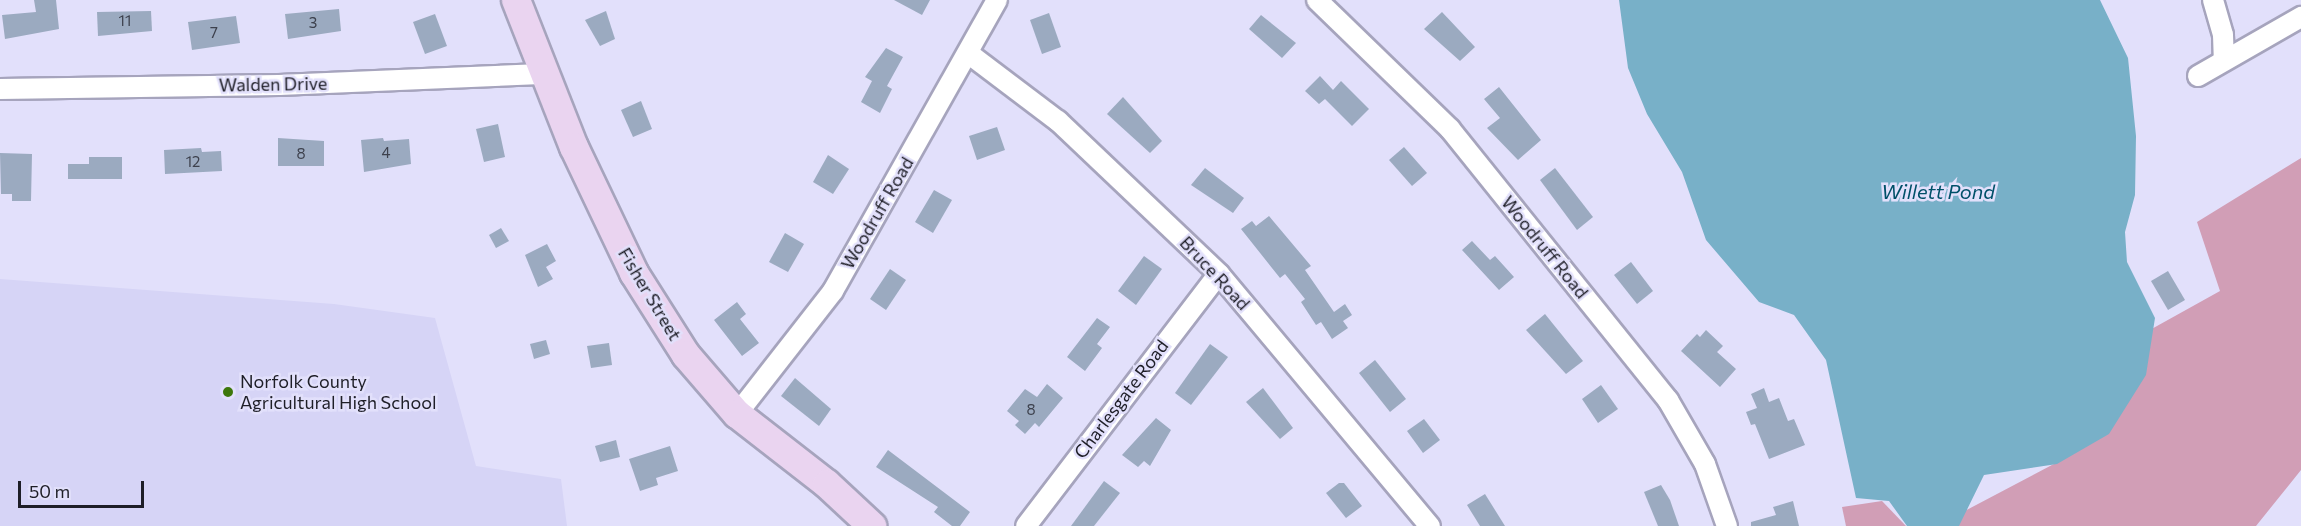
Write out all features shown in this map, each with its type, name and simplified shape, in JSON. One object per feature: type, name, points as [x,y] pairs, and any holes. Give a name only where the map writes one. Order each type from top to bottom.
[{"type":"main road","name":"Fisher Street","points":[[516,0],[574,147],[634,273],[686,355],[737,414],[827,484],[872,526]]},
{"type":"street","name":"Woodruff Road","points":[[737,414],[833,291],[997,0]]},
{"type":"street","name":"Woodruff Road","points":[[1317,0],[1450,129],[1668,400],[1706,464],[1727,526]]},
{"type":"street","points":[[2213,0],[2223,35],[2224,60]]},
{"type":"street","points":[[2198,75],[2301,17]]},
{"type":"street","name":"Bruce Road","points":[[968,53],[1058,121],[1219,274],[1430,526]]},
{"type":"street","name":"Walden Drive","points":[[0,89],[279,85],[547,74]]},
{"type":"street","name":"Charlesgate Road","points":[[1026,526],[1219,274]]},
{"type":"shaded area","points":[[2301,158],[2301,470],[2256,526],[1951,526],[1959,514],[2069,456],[2148,331],[2220,291],[2197,222]]},
{"type":"shaded area","name":"Norfolk County Agricultural High School","points":[[0,279],[334,304],[435,318],[476,466],[561,479],[567,526],[0,526]]},
{"type":"shaded area","points":[[1882,501],[1906,526],[1846,526],[1842,507]]},
{"type":"water","name":"Willett Pond","points":[[1619,0],[2100,0],[2128,58],[2136,136],[2135,195],[2125,232],[2127,262],[2155,318],[2146,375],[2109,434],[2057,464],[1984,475],[1959,526],[1907,526],[1889,501],[1856,498],[1826,360],[1794,315],[1759,302],[1706,240],[1682,172],[1647,114],[1628,68]]},
{"type":"building","points":[[34,0],[56,0],[59,29],[5,39],[2,15],[36,12]]},
{"type":"building","points":[[894,0],[930,0],[922,15]]},
{"type":"building","points":[[339,9],[341,31],[288,39],[285,14]]},
{"type":"building","points":[[151,11],[152,31],[98,36],[97,12]]},
{"type":"building","points":[[606,11],[615,39],[600,46],[585,20]]},
{"type":"building","points":[[1442,12],[1475,47],[1460,61],[1424,29]]},
{"type":"building","points":[[1049,13],[1061,47],[1042,54],[1030,20]]},
{"type":"building","points":[[435,14],[447,46],[425,54],[413,22]]},
{"type":"building","points":[[1261,15],[1296,43],[1282,58],[1249,29]]},
{"type":"building","points":[[236,16],[240,43],[192,50],[188,22]]},
{"type":"building","points":[[886,48],[903,57],[887,86],[892,89],[880,113],[861,102],[872,81],[865,77]]},
{"type":"building","points":[[1320,76],[1333,90],[1341,81],[1369,109],[1352,126],[1325,99],[1319,104],[1305,91]]},
{"type":"building","points":[[1499,87],[1541,140],[1518,160],[1487,128],[1500,118],[1484,99]]},
{"type":"building","points":[[1123,97],[1162,141],[1150,153],[1107,114]]},
{"type":"building","points":[[641,101],[652,129],[633,137],[621,110]]},
{"type":"building","points":[[498,124],[505,157],[484,162],[476,129]]},
{"type":"building","points":[[997,127],[1005,150],[977,160],[969,136]]},
{"type":"building","points":[[278,138],[324,141],[324,166],[278,166]]},
{"type":"building","points":[[383,138],[384,141],[409,139],[411,164],[364,172],[361,140]]},
{"type":"building","points":[[1404,147],[1427,173],[1412,186],[1389,160]]},
{"type":"building","points":[[201,148],[202,152],[221,151],[222,171],[165,174],[164,150]]},
{"type":"building","points":[[0,153],[32,154],[31,201],[12,201],[12,194],[1,194]]},
{"type":"building","points":[[828,155],[849,169],[833,194],[813,182]]},
{"type":"building","points":[[89,157],[122,157],[122,179],[68,179],[68,164],[89,164]]},
{"type":"building","points":[[1205,168],[1244,198],[1233,213],[1191,185]]},
{"type":"building","points":[[1555,168],[1593,217],[1577,230],[1540,180]]},
{"type":"building","points":[[934,190],[952,200],[933,233],[915,222]]},
{"type":"building","points":[[1269,216],[1311,266],[1305,270],[1334,312],[1345,304],[1352,315],[1343,321],[1348,328],[1332,339],[1321,322],[1316,325],[1301,302],[1305,299],[1285,274],[1280,278],[1241,229],[1252,221],[1256,226]]},
{"type":"building","points":[[501,228],[509,241],[496,248],[489,235]]},
{"type":"building","points":[[785,233],[804,244],[788,272],[769,262]]},
{"type":"building","points":[[1472,241],[1490,260],[1495,256],[1514,277],[1499,290],[1462,250]]},
{"type":"building","points":[[547,244],[556,261],[546,267],[553,279],[538,287],[525,255]]},
{"type":"building","points":[[1144,256],[1162,269],[1136,305],[1118,291]]},
{"type":"building","points":[[1631,262],[1653,291],[1637,304],[1614,275]]},
{"type":"building","points":[[890,269],[906,280],[886,310],[870,299]]},
{"type":"building","points":[[2168,271],[2185,300],[2168,310],[2151,281]]},
{"type":"building","points":[[737,302],[746,314],[740,319],[759,343],[742,356],[714,320]]},
{"type":"building","points":[[1545,314],[1583,361],[1566,374],[1526,330]]},
{"type":"building","points":[[1097,318],[1110,327],[1097,344],[1102,348],[1085,371],[1067,357]]},
{"type":"building","points":[[1706,330],[1723,346],[1717,352],[1736,369],[1720,387],[1681,351],[1697,334],[1700,337]]},
{"type":"building","points":[[546,340],[550,354],[534,359],[530,344]]},
{"type":"building","points":[[609,343],[612,365],[591,368],[587,346]]},
{"type":"building","points":[[1210,344],[1228,357],[1191,405],[1175,393]]},
{"type":"building","points":[[1375,360],[1406,399],[1390,412],[1359,373]]},
{"type":"building","points":[[795,378],[831,409],[819,426],[781,396]]},
{"type":"building","points":[[1047,384],[1063,398],[1039,427],[1035,423],[1025,434],[1015,425],[1019,421],[1007,411],[1025,389],[1037,397]]},
{"type":"building","points":[[1601,385],[1618,409],[1598,423],[1582,399]]},
{"type":"building","points":[[1263,388],[1293,428],[1280,439],[1246,402]]},
{"type":"building","points":[[1764,388],[1769,402],[1779,398],[1788,421],[1794,419],[1805,445],[1769,459],[1755,424],[1751,425],[1746,412],[1757,408],[1751,394]]},
{"type":"building","points":[[1156,418],[1171,430],[1150,466],[1144,461],[1138,467],[1122,455]]},
{"type":"building","points":[[1424,419],[1440,440],[1423,453],[1407,431]]},
{"type":"building","points":[[616,440],[620,457],[600,462],[595,446]]},
{"type":"building","points":[[670,446],[678,471],[656,478],[658,485],[640,491],[629,459]]},
{"type":"building","points":[[888,450],[970,512],[960,526],[952,526],[934,512],[938,507],[876,467]]},
{"type":"building","points":[[1104,481],[1120,493],[1094,526],[1071,526]]},
{"type":"building","points":[[1339,483],[1344,483],[1362,506],[1346,518],[1326,493]]},
{"type":"building","points":[[1661,485],[1670,500],[1679,526],[1658,526],[1644,492]]},
{"type":"building","points":[[1485,494],[1505,526],[1480,526],[1467,505]]},
{"type":"building","points":[[1793,501],[1799,526],[1751,526],[1751,522],[1776,515],[1773,507]]},
{"type":"place","name":"Norfolk County Agricultural High School","points":[[228,392]]}]
